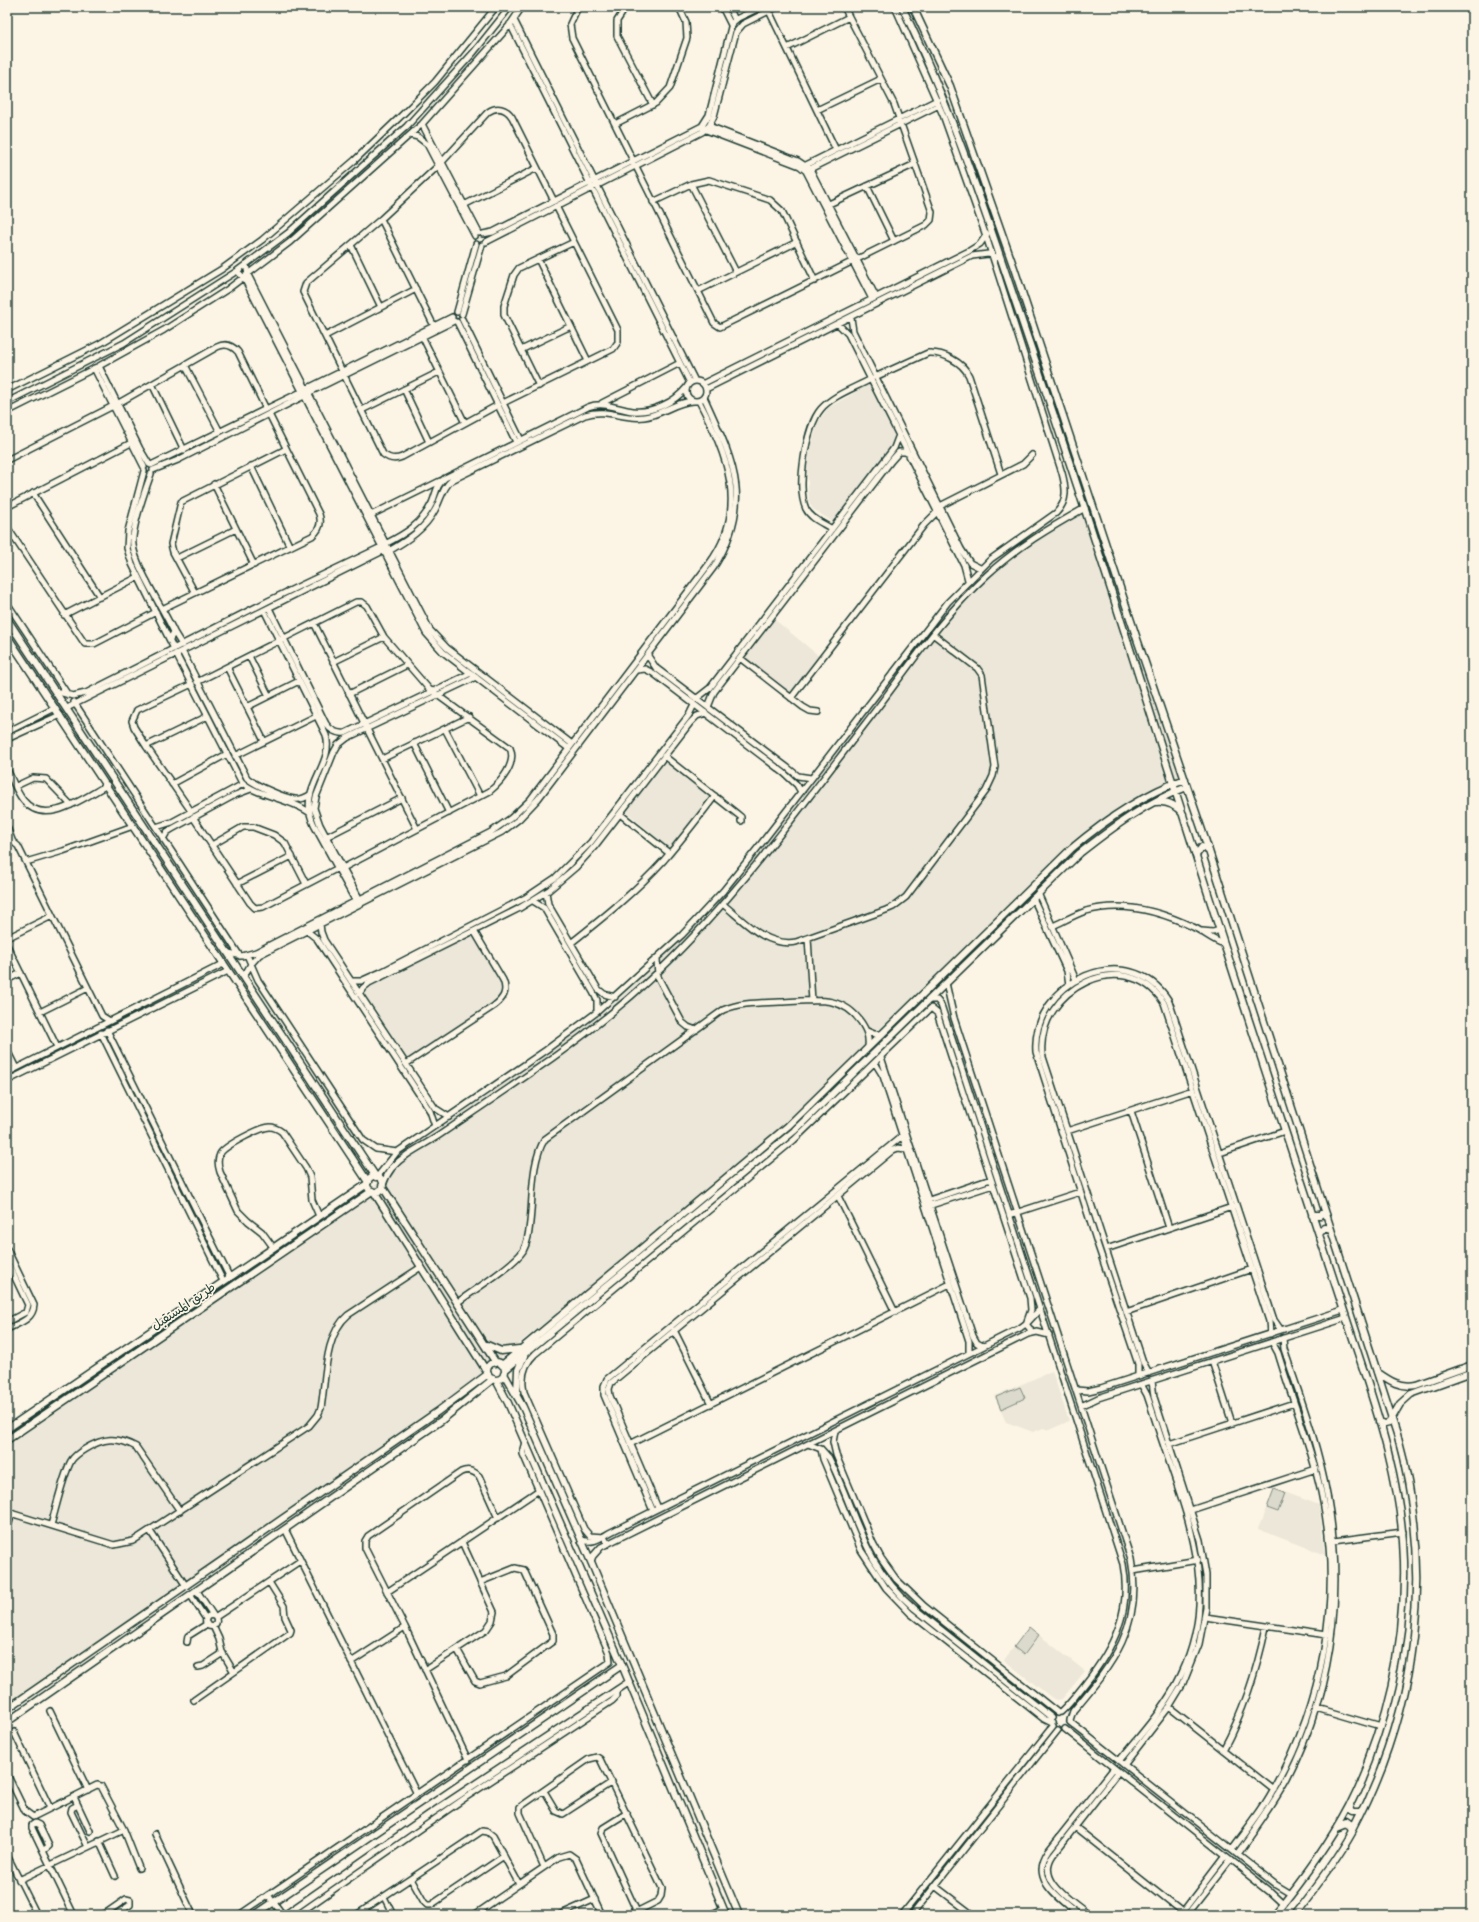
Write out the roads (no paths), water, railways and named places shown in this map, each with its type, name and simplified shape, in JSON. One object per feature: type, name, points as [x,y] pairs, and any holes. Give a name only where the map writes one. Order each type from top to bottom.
[{"type":"street","points":[[7,390],[101,343],[222,269],[262,240],[355,160],[402,116],[435,82],[496,7]]},
{"type":"street","points":[[7,402],[124,342],[237,271],[294,228],[379,153],[478,48],[510,7]]},
{"type":"street","points":[[7,412],[97,367],[170,327],[246,276],[301,234],[422,124],[512,22],[522,7]]},
{"type":"street","points":[[578,7],[571,20],[571,34],[714,323],[722,327],[894,242],[926,225],[932,217],[932,212],[900,121],[881,79],[844,7]]},
{"type":"street","points":[[626,7],[617,21],[617,36],[652,105]]},
{"type":"street","points":[[615,124],[652,105],[662,98],[670,88],[686,42],[686,22],[679,7]]},
{"type":"street","points":[[722,7],[731,26]]},
{"type":"street","points":[[729,7],[736,20]]},
{"type":"street","points":[[681,141],[699,128],[708,118],[731,26],[736,20],[761,7]]},
{"type":"street","points":[[481,244],[555,204],[707,128],[714,116],[736,32],[743,24],[777,7]]},
{"type":"street","points":[[368,1183],[371,1178],[377,1177],[397,1152],[546,1050],[616,997],[686,931],[723,891],[909,652],[968,580],[980,568],[1014,541],[1052,516],[1063,504],[1066,496],[1065,485],[986,236],[938,103],[895,7]]},
{"type":"street","points":[[913,7],[955,100],[1014,268],[1144,660],[1210,851],[1397,1434],[1408,1476],[1415,1524],[1418,1579],[1415,1638],[1406,1692],[1397,1727],[1385,1759],[1353,1831],[1328,1869],[1294,1915]]},
{"type":"street","points":[[903,8],[942,94],[1038,366],[1135,661],[1224,944],[1380,1422],[1396,1484],[1403,1532],[1404,1581],[1401,1630],[1394,1678],[1381,1727],[1350,1804],[1336,1829],[1314,1863],[1274,1915]]},
{"type":"street","points":[[768,11],[836,150]]},
{"type":"street","points":[[787,48],[849,17]]},
{"type":"street","points":[[512,22],[692,382]]},
{"type":"street","points":[[817,110],[881,79]]},
{"type":"street","points":[[808,167],[938,103]]},
{"type":"street","points":[[498,108],[510,114],[619,333],[619,339],[615,347],[588,361],[501,404],[399,458],[389,458],[383,454],[304,295],[304,287],[306,283],[381,219],[440,164],[486,113],[498,108]]},
{"type":"street","points":[[422,109],[429,115]]},
{"type":"street","points":[[343,373],[457,318],[481,244],[486,238],[479,234],[440,164],[422,124]]},
{"type":"street","points":[[707,128],[808,167],[829,204],[833,216]]},
{"type":"street","points":[[410,135],[424,141],[440,164],[479,234]]},
{"type":"street","points":[[808,167],[836,150],[860,141]]},
{"type":"street","points":[[753,146],[803,168],[833,216],[874,298]]},
{"type":"street","points":[[829,204],[915,164]]},
{"type":"street","points":[[464,205],[537,168]]},
{"type":"street","points":[[654,202],[702,180],[713,180],[770,200],[782,211],[815,281]]},
{"type":"street","points":[[691,184],[736,272]]},
{"type":"street","points":[[593,185],[680,363],[692,382],[704,384],[970,251],[980,244],[990,230]]},
{"type":"street","points":[[867,186],[894,242]]},
{"type":"street","points":[[481,244],[474,239],[479,234],[492,232],[555,204]]},
{"type":"street","points":[[381,219],[434,326]]},
{"type":"street","points":[[539,386],[505,319],[504,306],[516,272],[521,267],[574,242]]},
{"type":"street","points":[[698,291],[797,242]]},
{"type":"street","points":[[351,245],[381,307]]},
{"type":"street","points":[[706,389],[972,256],[980,254],[992,255],[1000,258]]},
{"type":"street","points":[[538,259],[588,361]]},
{"type":"street","points":[[246,264],[246,276],[385,548],[426,633],[439,648],[570,746]]},
{"type":"street","points":[[237,271],[246,276]]},
{"type":"street","points":[[325,336],[416,289]]},
{"type":"street","points":[[149,468],[174,461],[434,326],[457,318]]},
{"type":"street","points":[[457,318],[519,441]]},
{"type":"street","points":[[850,318],[854,338],[908,454],[937,512],[959,550],[970,563],[980,568]]},
{"type":"street","points":[[1025,330],[1031,330],[1031,321]]},
{"type":"street","points":[[838,324],[854,338]]},
{"type":"street","points":[[521,350],[571,326]]},
{"type":"street","points":[[422,336],[465,423]]},
{"type":"street","points":[[7,460],[115,405],[221,345],[231,346],[238,352],[319,514],[321,521],[316,533],[254,565],[162,609]]},
{"type":"street","points":[[832,529],[812,516],[806,509],[802,476],[804,460],[815,420],[822,408],[834,399],[873,378],[928,353],[940,355],[962,365],[969,376],[1001,474]]},
{"type":"street","points":[[1038,366],[1038,356],[1043,355]]},
{"type":"street","points":[[371,515],[445,478],[475,466],[547,430],[588,407],[601,404],[680,363]]},
{"type":"street","points":[[185,365],[220,432]]},
{"type":"street","points":[[97,367],[131,443],[149,468]]},
{"type":"street","points":[[362,410],[439,372]]},
{"type":"street","points":[[873,378],[940,506],[959,550],[968,580]]},
{"type":"street","points":[[601,404],[633,411],[647,410],[673,400],[692,382]]},
{"type":"street","points":[[152,384],[184,450]]},
{"type":"street","points":[[244,976],[250,964],[259,955],[502,832],[519,819],[538,799],[648,656],[714,567],[727,544],[735,518],[737,499],[735,475],[730,455],[704,397],[706,389],[704,384]]},
{"type":"street","points":[[229,953],[240,956],[247,955],[498,828],[520,810],[534,794],[713,558],[720,546],[728,525],[731,499],[729,476],[724,455],[696,401],[687,395],[686,388]]},
{"type":"street","points":[[404,389],[429,442]]},
{"type":"street","points":[[305,392],[371,515],[385,548],[427,625],[438,640],[570,746]]},
{"type":"street","points":[[55,691],[77,696],[86,693],[177,651],[385,548],[410,538],[423,526],[436,510],[444,489],[450,482],[519,441],[591,413],[606,412],[631,418],[642,417],[658,414],[682,403],[696,401],[704,397]]},
{"type":"street","points":[[115,405],[149,468],[133,532],[133,547],[137,561],[182,645]]},
{"type":"street","points":[[268,412],[220,432],[149,468],[127,537],[128,554],[138,577],[170,639],[197,682],[245,776],[253,783],[292,799],[300,799],[310,795]]},
{"type":"street","points":[[696,699],[714,688],[740,658],[889,459],[896,446],[899,435]]},
{"type":"street","points":[[7,507],[131,443]]},
{"type":"street","points":[[195,593],[172,548],[171,540],[179,505],[186,498],[286,449]]},
{"type":"street","points":[[708,707],[714,688],[832,529],[889,459],[899,452],[905,452],[908,454]]},
{"type":"street","points":[[940,506],[1023,464],[1032,455]]},
{"type":"street","points":[[251,466],[290,547]]},
{"type":"street","points":[[177,651],[182,645],[266,609],[385,548],[419,523],[430,507],[438,486],[445,478]]},
{"type":"street","points":[[214,484],[254,565]]},
{"type":"street","points":[[33,493],[100,597]]},
{"type":"street","points":[[373,1191],[379,1191],[383,1186],[389,1172],[400,1160],[441,1134],[569,1046],[657,975],[724,905],[788,825],[934,635],[987,576],[1019,549],[1085,508]]},
{"type":"street","points":[[791,698],[916,536],[937,512]]},
{"type":"street","points":[[1052,516],[1058,524]]},
{"type":"street","points":[[7,527],[64,615],[83,642],[88,645],[94,644],[156,612]]},
{"type":"street","points":[[177,558],[236,529]]},
{"type":"street","points":[[64,615],[138,577]]},
{"type":"street","points":[[693,585],[698,588]]},
{"type":"street","points":[[193,817],[251,905],[258,908],[263,907],[480,796],[494,787],[503,778],[509,766],[512,754],[506,744],[432,691],[407,665],[384,637],[367,606],[360,602],[314,623],[197,682]]},
{"type":"street","points":[[7,603],[68,695]]},
{"type":"street","points":[[266,609],[330,728],[337,732],[342,733],[365,726],[476,677]]},
{"type":"street","points":[[7,619],[377,1177],[382,1181],[383,1186],[502,1368],[523,1407],[591,1561],[739,1915]]},
{"type":"street","points":[[314,623],[417,829]]},
{"type":"street","points":[[170,639],[174,632]]},
{"type":"street","points":[[724,905],[770,940],[787,943],[808,938],[886,910],[900,902],[990,784],[994,767],[982,676],[977,668],[934,635]]},
{"type":"street","points":[[7,636],[368,1183],[368,1187],[373,1191],[508,1403],[622,1665],[725,1913],[710,1915]]},
{"type":"street","points":[[334,662],[384,637]]},
{"type":"street","points":[[1128,642],[1133,644],[1137,639]]},
{"type":"street","points":[[282,640],[299,681],[326,735],[328,745],[310,795],[310,813],[357,899]]},
{"type":"street","points":[[177,651],[192,684],[243,784],[298,806],[310,813]]},
{"type":"street","points":[[909,652],[916,658]]},
{"type":"street","points":[[249,656],[269,696]]},
{"type":"street","points":[[648,656],[656,668],[798,776],[812,778]]},
{"type":"street","points":[[740,658],[807,710],[818,712]]},
{"type":"street","points":[[1135,661],[1138,658],[1144,660]]},
{"type":"street","points":[[349,694],[407,665]]},
{"type":"street","points":[[227,667],[264,741]]},
{"type":"street","points":[[67,708],[141,668]]},
{"type":"street","points":[[653,673],[656,668]]},
{"type":"street","points":[[637,670],[645,669],[653,673],[784,773],[797,785],[801,792]]},
{"type":"street","points":[[340,868],[315,814],[315,802],[318,791],[338,745],[365,726],[432,691],[471,673]]},
{"type":"street","points":[[247,707],[299,681]]},
{"type":"street","points":[[191,811],[146,746],[133,724],[133,718],[135,712],[192,684]]},
{"type":"street","points":[[77,696],[74,699],[76,704],[240,956]]},
{"type":"street","points":[[359,994],[368,981],[536,892],[573,862],[620,814],[664,756],[687,722],[694,704]]},
{"type":"street","points":[[7,732],[55,708]]},
{"type":"street","points":[[350,981],[368,981],[474,931],[533,901],[546,892],[587,856],[687,722],[706,713]]},
{"type":"street","points":[[7,739],[60,715]]},
{"type":"street","points":[[146,746],[208,716]]},
{"type":"street","points":[[235,756],[316,716]]},
{"type":"street","points":[[382,759],[468,717]]},
{"type":"street","points":[[34,719],[36,725]]},
{"type":"street","points":[[445,729],[480,796]]},
{"type":"street","points":[[414,743],[449,813]]},
{"type":"street","points":[[172,784],[227,754]]},
{"type":"street","points":[[664,756],[740,816],[741,821]]},
{"type":"street","points":[[784,773],[788,768]]},
{"type":"street","points":[[7,769],[22,799],[38,810],[57,811],[106,786]]},
{"type":"street","points":[[16,786],[33,778],[46,779],[70,805]]},
{"type":"street","points":[[7,1709],[437,1412],[488,1373],[490,1365],[502,1368],[525,1353],[552,1328],[788,1126],[1071,850],[1091,833],[1136,802],[1185,779]]},
{"type":"street","points":[[163,839],[169,830],[193,817],[243,784]]},
{"type":"street","points":[[7,1722],[191,1596],[442,1420],[494,1380],[501,1378],[502,1368],[524,1346],[552,1328],[775,1147],[840,1088],[1080,853],[1097,839],[1133,814],[1176,791],[1188,787]]},
{"type":"street","points":[[156,827],[166,824],[191,811],[252,788]]},
{"type":"street","points":[[534,794],[538,799]]},
{"type":"street","points":[[571,944],[628,896],[669,853],[715,796]]},
{"type":"street","points":[[326,837],[402,798]]},
{"type":"street","points":[[1154,802],[1164,802],[1174,806],[1184,817]]},
{"type":"street","points":[[620,814],[669,853]]},
{"type":"street","points":[[129,820],[138,815]]},
{"type":"street","points":[[781,818],[788,825]]},
{"type":"street","points":[[166,824],[169,830]]},
{"type":"street","points":[[26,862],[63,851],[133,826]]},
{"type":"street","points":[[7,827],[9,838],[18,846],[102,1016],[110,1021]]},
{"type":"street","points":[[212,845],[237,829],[250,827],[280,838],[292,856],[306,884]]},
{"type":"street","points":[[1196,855],[1202,848],[1210,851]]},
{"type":"street","points":[[237,884],[292,856]]},
{"type":"street","points":[[406,874],[408,880]]},
{"type":"street","points":[[546,892],[546,900],[549,911],[594,987],[604,994],[616,997]]},
{"type":"street","points":[[1036,896],[1053,926],[1068,967],[1069,985]]},
{"type":"street","points":[[1036,896],[1068,967],[1076,980]]},
{"type":"street","points":[[533,901],[549,911],[571,944],[594,987],[597,1000],[597,1012]]},
{"type":"street","points":[[1053,926],[1087,911],[1125,907],[1159,914],[1202,931],[1214,940],[1224,944]]},
{"type":"street","points":[[7,938],[52,916]]},
{"type":"street","points":[[320,924],[321,941],[433,1109],[448,1117]]},
{"type":"street","points":[[1202,931],[1213,932],[1220,930]]},
{"type":"street","points":[[307,931],[321,941],[406,1064],[433,1109],[435,1126]]},
{"type":"street","points":[[406,1064],[494,1006],[504,995],[505,988],[503,980],[474,931]]},
{"type":"street","points":[[808,938],[812,1001]]},
{"type":"street","points":[[7,945],[57,1047]]},
{"type":"street","points":[[247,955],[258,980],[363,1140],[376,1149],[397,1152]]},
{"type":"street","points":[[657,959],[657,975],[682,1022],[688,1028],[696,1030]]},
{"type":"street","points":[[7,1072],[223,964]]},
{"type":"street","points":[[1149,1373],[1143,1362],[1126,1312],[1067,1131],[1036,1052],[1037,1031],[1049,1006],[1069,985],[1076,980],[1107,969],[1118,969],[1134,972],[1154,982],[1169,1001],[1220,1153],[1249,1252],[1252,1269],[1269,1321],[1270,1334]]},
{"type":"street","points":[[7,1081],[228,970]]},
{"type":"street","points":[[645,970],[657,975]]},
{"type":"street","points":[[1132,978],[1134,972]]},
{"type":"street","points":[[7,980],[21,973]]},
{"type":"street","points":[[1138,1376],[1138,1364],[1080,1190],[1048,1083],[1044,1061],[1042,1042],[1046,1024],[1055,1009],[1068,994],[1094,978],[1115,975],[1132,978],[1150,987],[1164,1004],[1232,1207],[1274,1320],[1281,1330]]},
{"type":"street","points":[[946,983],[948,999],[954,1018],[1101,1466],[1131,1559],[1133,1571],[1133,1603],[1127,1633],[1111,1664],[1073,1712],[1065,1729]]},
{"type":"street","points":[[40,1012],[88,988]]},
{"type":"street","points":[[902,1915],[1059,1712],[1100,1666],[1114,1640],[1123,1617],[1126,1596],[1123,1564],[1093,1468],[946,1021],[940,1003],[937,1000],[930,1000]]},
{"type":"street","points":[[458,1302],[517,1258],[526,1246],[529,1232],[536,1161],[541,1145],[545,1139],[723,1010],[738,1005],[830,1001],[843,1005],[854,1012],[868,1031],[874,1034],[882,1034]]},
{"type":"street","points":[[135,1008],[138,1015]]},
{"type":"street","points":[[604,1537],[590,1536],[584,1529],[524,1392],[523,1377],[528,1362],[535,1354],[794,1140],[931,1008],[936,1010],[1022,1275],[1031,1306],[1030,1316],[1026,1324]]},
{"type":"street","points":[[101,1025],[102,1016]]},
{"type":"street","points":[[946,1021],[954,1018]]},
{"type":"street","points":[[107,1030],[230,1276]]},
{"type":"street","points":[[868,1031],[868,1047]]},
{"type":"street","points":[[101,1033],[224,1280]]},
{"type":"street","points":[[7,1050],[16,1068]]},
{"type":"street","points":[[881,1057],[930,1203],[964,1317],[969,1341],[969,1353]]},
{"type":"street","points":[[875,1063],[883,1076],[950,1284],[974,1339],[983,1346]]},
{"type":"street","points":[[844,1072],[846,1076],[850,1078]]},
{"type":"street","points":[[834,1082],[838,1083],[840,1088]]},
{"type":"street","points":[[1067,1131],[1193,1090]]},
{"type":"street","points":[[134,1099],[140,1096]]},
{"type":"street","points":[[1131,1111],[1169,1228]]},
{"type":"street","points":[[273,1248],[262,1232],[238,1211],[228,1190],[218,1165],[218,1158],[226,1147],[263,1128],[270,1127],[282,1132],[306,1168],[310,1177],[312,1200],[319,1216]]},
{"type":"street","points":[[1220,1153],[1285,1131]]},
{"type":"street","points":[[656,1510],[610,1396],[610,1385],[760,1256],[838,1196],[888,1151],[902,1136]]},
{"type":"street","points":[[656,1510],[604,1396],[604,1384],[608,1377],[760,1256],[888,1151],[896,1148],[906,1149]]},
{"type":"street","points":[[983,1156],[989,1154]]},
{"type":"street","points":[[930,1203],[992,1182]]},
{"type":"street","name":"طريق المستقبل","points":[[7,1429],[368,1183]]},
{"type":"street","points":[[1009,1215],[1080,1190],[1085,1186]]},
{"type":"street","name":"طريق المستقبل","points":[[7,1440],[373,1191]]},
{"type":"street","points":[[838,1196],[895,1312]]},
{"type":"street","points":[[344,1199],[350,1207]]},
{"type":"street","points":[[1098,1246],[1105,1247],[1232,1207]]},
{"type":"street","points":[[1312,1215],[1318,1216],[1325,1211]]},
{"type":"street","points":[[194,1218],[199,1216]]},
{"type":"street","points":[[1319,1234],[1324,1228],[1331,1230]]},
{"type":"street","points":[[7,1249],[9,1260],[28,1305],[26,1312],[7,1322]]},
{"type":"street","points":[[7,1328],[28,1318],[32,1314],[34,1305],[9,1260]]},
{"type":"street","points":[[7,1530],[10,1513],[114,1545],[133,1541],[309,1426],[318,1415],[321,1408],[332,1338],[338,1325],[348,1315],[421,1267]]},
{"type":"street","points":[[1126,1312],[1252,1269]]},
{"type":"street","points":[[1022,1275],[1028,1273]]},
{"type":"street","points":[[630,1444],[950,1284]]},
{"type":"street","points":[[581,1540],[590,1542],[604,1537],[1026,1324],[1040,1310]]},
{"type":"street","points":[[1076,1390],[1088,1391],[1101,1388],[1343,1310]]},
{"type":"street","points":[[1081,1406],[1103,1396],[1346,1318]]},
{"type":"street","points":[[1306,1322],[1309,1330]]},
{"type":"street","points":[[1026,1324],[1031,1333]]},
{"type":"street","points":[[674,1330],[711,1404]]},
{"type":"street","points":[[591,1561],[596,1551],[608,1544],[1031,1333],[1040,1332],[1049,1335]]},
{"type":"street","points":[[1236,1854],[1297,1759],[1316,1708],[1330,1651],[1334,1541],[1315,1443],[1284,1349],[1283,1338]]},
{"type":"street","points":[[1232,1850],[1270,1801],[1308,1716],[1318,1681],[1332,1602],[1328,1536],[1322,1482],[1316,1469],[1285,1375],[1272,1342]]},
{"type":"street","points":[[485,1343],[495,1350],[507,1352],[524,1346]]},
{"type":"street","points":[[517,1395],[518,1370],[525,1353]]},
{"type":"street","points":[[1058,1362],[1065,1359]]},
{"type":"street","points":[[1185,1361],[1187,1369]]},
{"type":"street","points":[[1212,1361],[1232,1423]]},
{"type":"street","points":[[1377,1372],[1394,1384],[1408,1386],[1416,1385],[1472,1365]]},
{"type":"street","points":[[1380,1422],[1387,1424],[1392,1420],[1400,1404],[1411,1394],[1472,1372]]},
{"type":"street","points":[[1285,1375],[1292,1373]]},
{"type":"street","points":[[1121,1763],[1156,1715],[1181,1676],[1196,1633],[1203,1600],[1205,1565],[1156,1412],[1152,1391],[1152,1380]]},
{"type":"street","points":[[1121,1763],[1169,1707],[1190,1669],[1199,1644],[1205,1617],[1191,1510],[1170,1444],[1156,1412],[1141,1384]]},
{"type":"street","points":[[1101,1388],[1103,1396]]},
{"type":"street","points":[[508,1403],[511,1399],[514,1399],[523,1407]]},
{"type":"street","points":[[1170,1444],[1294,1403]]},
{"type":"street","points":[[437,1412],[442,1420]]},
{"type":"street","points":[[835,1431],[833,1442],[836,1455],[873,1543],[881,1558],[896,1579],[924,1606],[1043,1701],[1059,1712],[1066,1714],[1070,1721],[1086,1735],[1271,1882],[1291,1894]]},
{"type":"street","points":[[1384,1439],[1390,1434],[1397,1434]]},
{"type":"street","points":[[51,1526],[71,1461],[81,1452],[105,1439],[127,1443],[136,1447],[180,1511]]},
{"type":"street","points":[[239,1915],[607,1666],[610,1660],[609,1653],[523,1454],[525,1442]]},
{"type":"street","points":[[808,1444],[821,1449],[829,1458],[864,1543],[875,1563],[890,1584],[914,1608],[1038,1707],[1058,1730]]},
{"type":"street","points":[[821,1449],[823,1459],[857,1542],[870,1566],[886,1588],[910,1613],[1044,1719],[1052,1722]]},
{"type":"street","points":[[829,1458],[836,1455]]},
{"type":"street","points":[[763,1456],[767,1465]]},
{"type":"street","points":[[1093,1468],[1101,1466]]},
{"type":"street","points":[[1191,1510],[1316,1469]]},
{"type":"street","points":[[468,1760],[405,1627],[364,1548],[366,1539],[461,1472],[471,1471],[479,1476],[498,1518]]},
{"type":"street","points":[[387,1592],[539,1490]]},
{"type":"street","points":[[285,1529],[417,1794]]},
{"type":"street","points":[[150,1530],[186,1586]]},
{"type":"street","points":[[1334,1541],[1403,1532]]},
{"type":"street","points":[[604,1537],[608,1544]]},
{"type":"street","points":[[425,1670],[486,1630],[492,1621],[494,1612],[462,1542]]},
{"type":"street","points":[[1133,1571],[1198,1560]]},
{"type":"street","points":[[187,1642],[188,1636],[206,1622],[208,1616],[215,1616],[300,1561]]},
{"type":"street","points":[[457,1649],[474,1679],[480,1684],[506,1676],[553,1641],[553,1634],[524,1570],[517,1568],[480,1582]]},
{"type":"street","points":[[194,1700],[291,1632],[284,1606],[269,1582]]},
{"type":"street","points":[[197,1591],[215,1616],[217,1623],[213,1626]]},
{"type":"street","points":[[191,1596],[206,1622],[213,1626],[223,1653],[234,1672]]},
{"type":"street","points":[[1205,1617],[1327,1635]]},
{"type":"street","points":[[351,1662],[405,1627]]},
{"type":"street","points":[[1223,1750],[1244,1706],[1257,1666],[1266,1627]]},
{"type":"street","points":[[198,1666],[203,1666],[223,1653]]},
{"type":"street","points":[[255,1915],[622,1665]]},
{"type":"street","points":[[607,1666],[611,1673]]},
{"type":"street","points":[[268,1895],[284,1915],[295,1913],[436,1810],[629,1682]]},
{"type":"street","points":[[1080,1690],[1087,1696]]},
{"type":"street","points":[[22,1698],[23,1703],[28,1707]]},
{"type":"street","points":[[1038,1707],[1043,1701]]},
{"type":"street","points":[[15,1704],[20,1708],[20,1713]]},
{"type":"street","points":[[1169,1707],[1274,1790]]},
{"type":"street","points":[[1316,1708],[1381,1727]]},
{"type":"street","points":[[50,1711],[88,1790]]},
{"type":"street","points":[[912,1915],[1058,1730],[1065,1729],[1266,1888],[1283,1904]]},
{"type":"street","points":[[14,1732],[50,1808]]},
{"type":"street","points":[[1080,1742],[1086,1735]]},
{"type":"street","points":[[659,1754],[665,1753],[670,1748]]},
{"type":"street","points":[[544,1867],[520,1810],[522,1805],[593,1757],[600,1759],[603,1762],[627,1813],[662,1891],[658,1901],[630,1915]]},
{"type":"street","points":[[666,1770],[670,1764],[677,1765]]},
{"type":"street","points":[[1080,1915],[1051,1892],[1042,1875],[1044,1859],[1114,1768]]},
{"type":"street","points":[[1089,1915],[1056,1888],[1050,1879],[1048,1869],[1049,1862],[1118,1772]]},
{"type":"street","points":[[7,1774],[27,1814],[33,1817],[97,1785],[103,1787],[124,1830],[139,1868]]},
{"type":"street","points":[[544,1791],[556,1811],[563,1814],[612,1782]]},
{"type":"street","points":[[74,1797],[90,1830],[81,1832]]},
{"type":"street","points":[[1350,1804],[1353,1813],[1361,1813]]},
{"type":"street","points":[[78,1805],[72,1808],[71,1812],[88,1846]]},
{"type":"street","points":[[1172,1814],[1177,1807]]},
{"type":"street","points":[[627,1813],[603,1828],[600,1833],[637,1912]]},
{"type":"street","points":[[44,1851],[49,1846],[38,1825],[35,1823],[32,1825],[32,1828],[73,1913]]},
{"type":"street","points":[[1336,1829],[1347,1824],[1353,1831]]},
{"type":"street","points":[[1075,1827],[1183,1914],[1228,1858]]},
{"type":"street","points":[[20,1880],[124,1830]]},
{"type":"street","points":[[356,1915],[482,1831],[492,1834],[519,1884]]},
{"type":"street","points":[[156,1834],[193,1915]]},
{"type":"street","points":[[1061,1835],[1066,1839]]},
{"type":"street","points":[[99,1841],[115,1876]]},
{"type":"street","points":[[474,1915],[544,1867],[562,1856],[569,1854],[575,1857],[602,1915]]},
{"type":"street","points":[[7,1855],[37,1915]]},
{"type":"street","points":[[411,1879],[425,1904],[431,1905],[504,1856]]},
{"type":"street","points":[[949,1856],[958,1858]]},
{"type":"street","points":[[949,1856],[953,1863]]},
{"type":"street","points":[[1266,1888],[1271,1882]]},
{"type":"street","points":[[935,1886],[973,1915]]},
{"type":"street","points":[[384,1897],[393,1915]]},
{"type":"street","points":[[102,1915],[126,1899],[130,1900],[130,1905],[115,1915]]},
{"type":"street","points":[[559,1915],[565,1914],[595,1899]]}]
